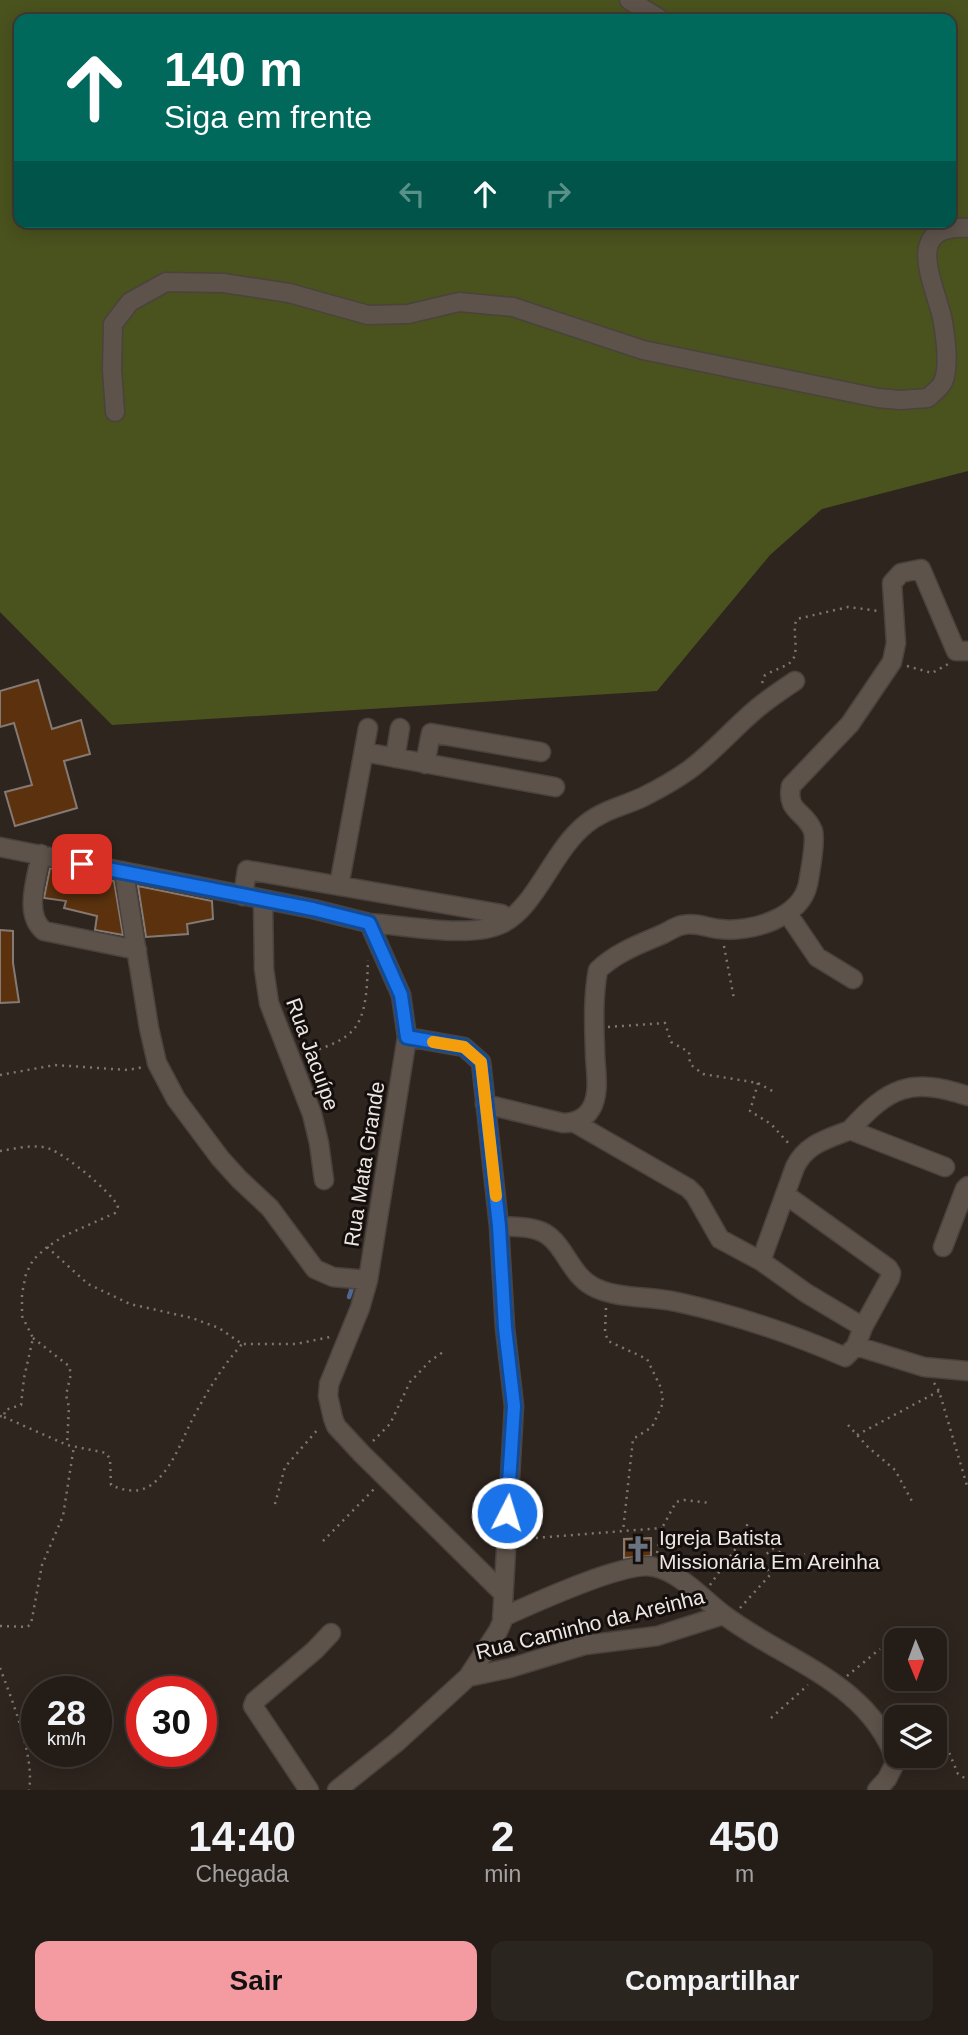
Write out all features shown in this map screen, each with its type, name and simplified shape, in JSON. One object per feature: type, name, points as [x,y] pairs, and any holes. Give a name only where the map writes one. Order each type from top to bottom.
[{"type":"street","points":[[629,0],[652,14]]},
{"type":"street","points":[[115,412],[113,324],[130,302],[166,282],[223,284],[289,293],[368,315],[408,314],[459,302],[513,307],[643,350],[878,398],[928,398],[943,382],[947,356],[942,319],[928,270],[928,244],[944,230],[968,228]]},
{"type":"street","points":[[575,1123],[586,1115],[593,1105],[597,1085],[595,985],[598,970],[612,957],[683,925],[734,929],[763,923],[788,914],[798,906],[807,887],[814,834],[808,821],[795,810],[789,799],[791,786],[850,724],[892,662],[896,643],[892,583],[901,573],[921,569],[962,651]]},
{"type":"street","points":[[0,847],[313,909],[369,923],[461,931],[484,930],[502,924],[517,913],[530,898],[557,855],[587,823],[604,812],[643,797],[689,770],[759,707],[795,681]]},
{"type":"street","points":[[339,886],[368,728]]},
{"type":"street","points":[[395,758],[400,728]]},
{"type":"street","points":[[425,764],[431,733],[541,752]]},
{"type":"street","points":[[364,752],[555,787]]},
{"type":"street","points":[[41,855],[32,910],[37,926],[44,931],[137,950]]},
{"type":"street","points":[[243,896],[247,870],[502,914]]},
{"type":"street","points":[[124,873],[157,1063],[176,1100],[239,1179],[270,1208],[315,1269],[333,1277],[368,1280]]},
{"type":"street","name":"Rua Jacuípe","points":[[263,900],[264,969],[269,1003],[312,1114],[324,1180]]},
{"type":"street","points":[[788,914],[817,957],[853,979]]},
{"type":"street","name":"Rua Mata Grande","points":[[333,1418],[328,1396],[329,1384],[360,1308],[368,1280],[407,1037],[401,995],[369,923]]},
{"type":"street","name":"Rua Caminho da Areinha","points":[[337,1790],[397,1742],[468,1677],[498,1631],[503,1617],[514,1406],[481,1062],[464,1047],[407,1037]]},
{"type":"street","points":[[761,1261],[801,1156],[813,1145],[850,1130],[880,1100],[901,1090],[923,1086],[947,1089],[968,1096]]},
{"type":"street","points":[[485,1104],[563,1123],[575,1123],[688,1188],[695,1195],[720,1239],[761,1261],[806,1293],[863,1327]]},
{"type":"street","points":[[850,1130],[944,1167]]},
{"type":"street","points":[[943,1247],[968,1186]]},
{"type":"street","points":[[786,1195],[888,1268],[891,1273],[851,1351]]},
{"type":"street","points":[[498,1218],[545,1233],[553,1239],[579,1276],[594,1288],[729,1313],[851,1351],[925,1367],[968,1371]]},
{"type":"street","points":[[333,1418],[336,1426],[362,1454],[503,1593]]},
{"type":"street","points":[[503,1617],[625,1569],[654,1566],[684,1582],[726,1617],[821,1673],[865,1709],[876,1722],[895,1761],[887,1779],[877,1790]]},
{"type":"street","name":"Rua Caminho da Areinha","points":[[468,1677],[510,1668],[585,1645],[657,1636],[726,1617]]},
{"type":"street","points":[[309,1790],[253,1706],[255,1701],[331,1633]]},
{"type":"path","points":[[759,707],[765,675],[794,660],[797,654],[794,624],[797,619],[848,607],[893,613]]},
{"type":"path","points":[[892,662],[932,673],[951,663],[962,651]]},
{"type":"path","points":[[720,929],[734,999]]},
{"type":"path","points":[[289,1060],[337,1042],[353,1032],[367,990],[368,950]]},
{"type":"path","points":[[595,1028],[665,1023],[671,1042],[689,1052],[690,1064],[703,1074],[758,1083],[776,1093]]},
{"type":"path","points":[[0,1075],[55,1065],[127,1070],[157,1063]]},
{"type":"path","points":[[758,1083],[750,1111],[771,1124],[801,1156]]},
{"type":"path","points":[[0,1152],[36,1147],[50,1149],[85,1173],[114,1198],[118,1206],[115,1213],[47,1247],[33,1260],[26,1274],[22,1316],[33,1338],[69,1366],[71,1374],[66,1395],[69,1407],[67,1445]]},
{"type":"path","points":[[47,1247],[88,1284],[130,1304],[192,1318],[219,1328],[242,1344],[296,1344],[349,1334]]},
{"type":"path","points":[[607,1292],[605,1332],[608,1341],[648,1359],[661,1388],[663,1403],[652,1427],[633,1439],[623,1531]]},
{"type":"path","points":[[33,1338],[21,1405],[5,1410],[2,1417],[67,1445],[106,1453],[110,1459],[111,1485],[124,1491],[143,1489],[156,1482],[169,1465],[219,1371],[242,1344]]},
{"type":"path","points":[[362,1454],[390,1424],[410,1382],[430,1361],[446,1350]]},
{"type":"path","points":[[925,1367],[939,1391],[968,1489]]},
{"type":"path","points":[[858,1435],[939,1391]]},
{"type":"path","points":[[275,1504],[285,1467],[323,1423],[333,1418]]},
{"type":"path","points":[[848,1425],[895,1470],[913,1503]]},
{"type":"path","points":[[0,1626],[27,1627],[31,1624],[42,1565],[64,1516],[74,1446]]},
{"type":"path","points":[[323,1541],[386,1478]]},
{"type":"path","points":[[654,1566],[662,1528],[676,1502],[684,1500],[710,1503]]},
{"type":"path","points":[[702,1596],[743,1538],[748,1522]]},
{"type":"path","points":[[505,1541],[662,1528]]},
{"type":"path","points":[[726,1617],[770,1575],[762,1557],[773,1549],[792,1558],[805,1554]]},
{"type":"path","points":[[837,1685],[880,1650]]},
{"type":"path","points":[[0,1668],[15,1707],[32,1776],[29,1790]]},
{"type":"path","points":[[771,1718],[821,1673]]},
{"type":"path","points":[[947,1747],[958,1774],[968,1780]]},
{"type":"green space","points":[[0,0],[968,0],[968,471],[822,509],[770,555],[657,691],[112,725],[0,612]]},
{"type":"building","points":[[38,680],[52,729],[81,720],[90,754],[64,761],[77,808],[15,826],[5,792],[32,785],[14,723],[0,727],[0,691]]},
{"type":"building","points":[[50,868],[114,881],[123,935],[95,930],[97,916],[64,908],[66,901],[44,898]]},
{"type":"building","points":[[138,886],[212,901],[213,919],[187,924],[188,934],[146,937]]},
{"type":"building","points":[[0,930],[13,931],[13,963],[19,1002],[0,1003]]},
{"type":"building","name":"Igreja Batista Missionária Em Areinha","points":[[651,1538],[651,1556],[624,1558],[624,1539]]},
{"type":"waterway","points":[[349,1297],[352,1288]]},
{"type":"slow traffic","points":[[433,1042],[464,1047],[481,1062],[496,1196]]},
{"type":"place","name":"Igreja Batista Missionária Em Areinha","points":[[638,1549]]},
{"type":"route","points":[[82,864],[313,909],[369,923],[401,995],[407,1037],[464,1047],[481,1062],[499,1226],[505,1328],[514,1406],[507,1513]]}]
